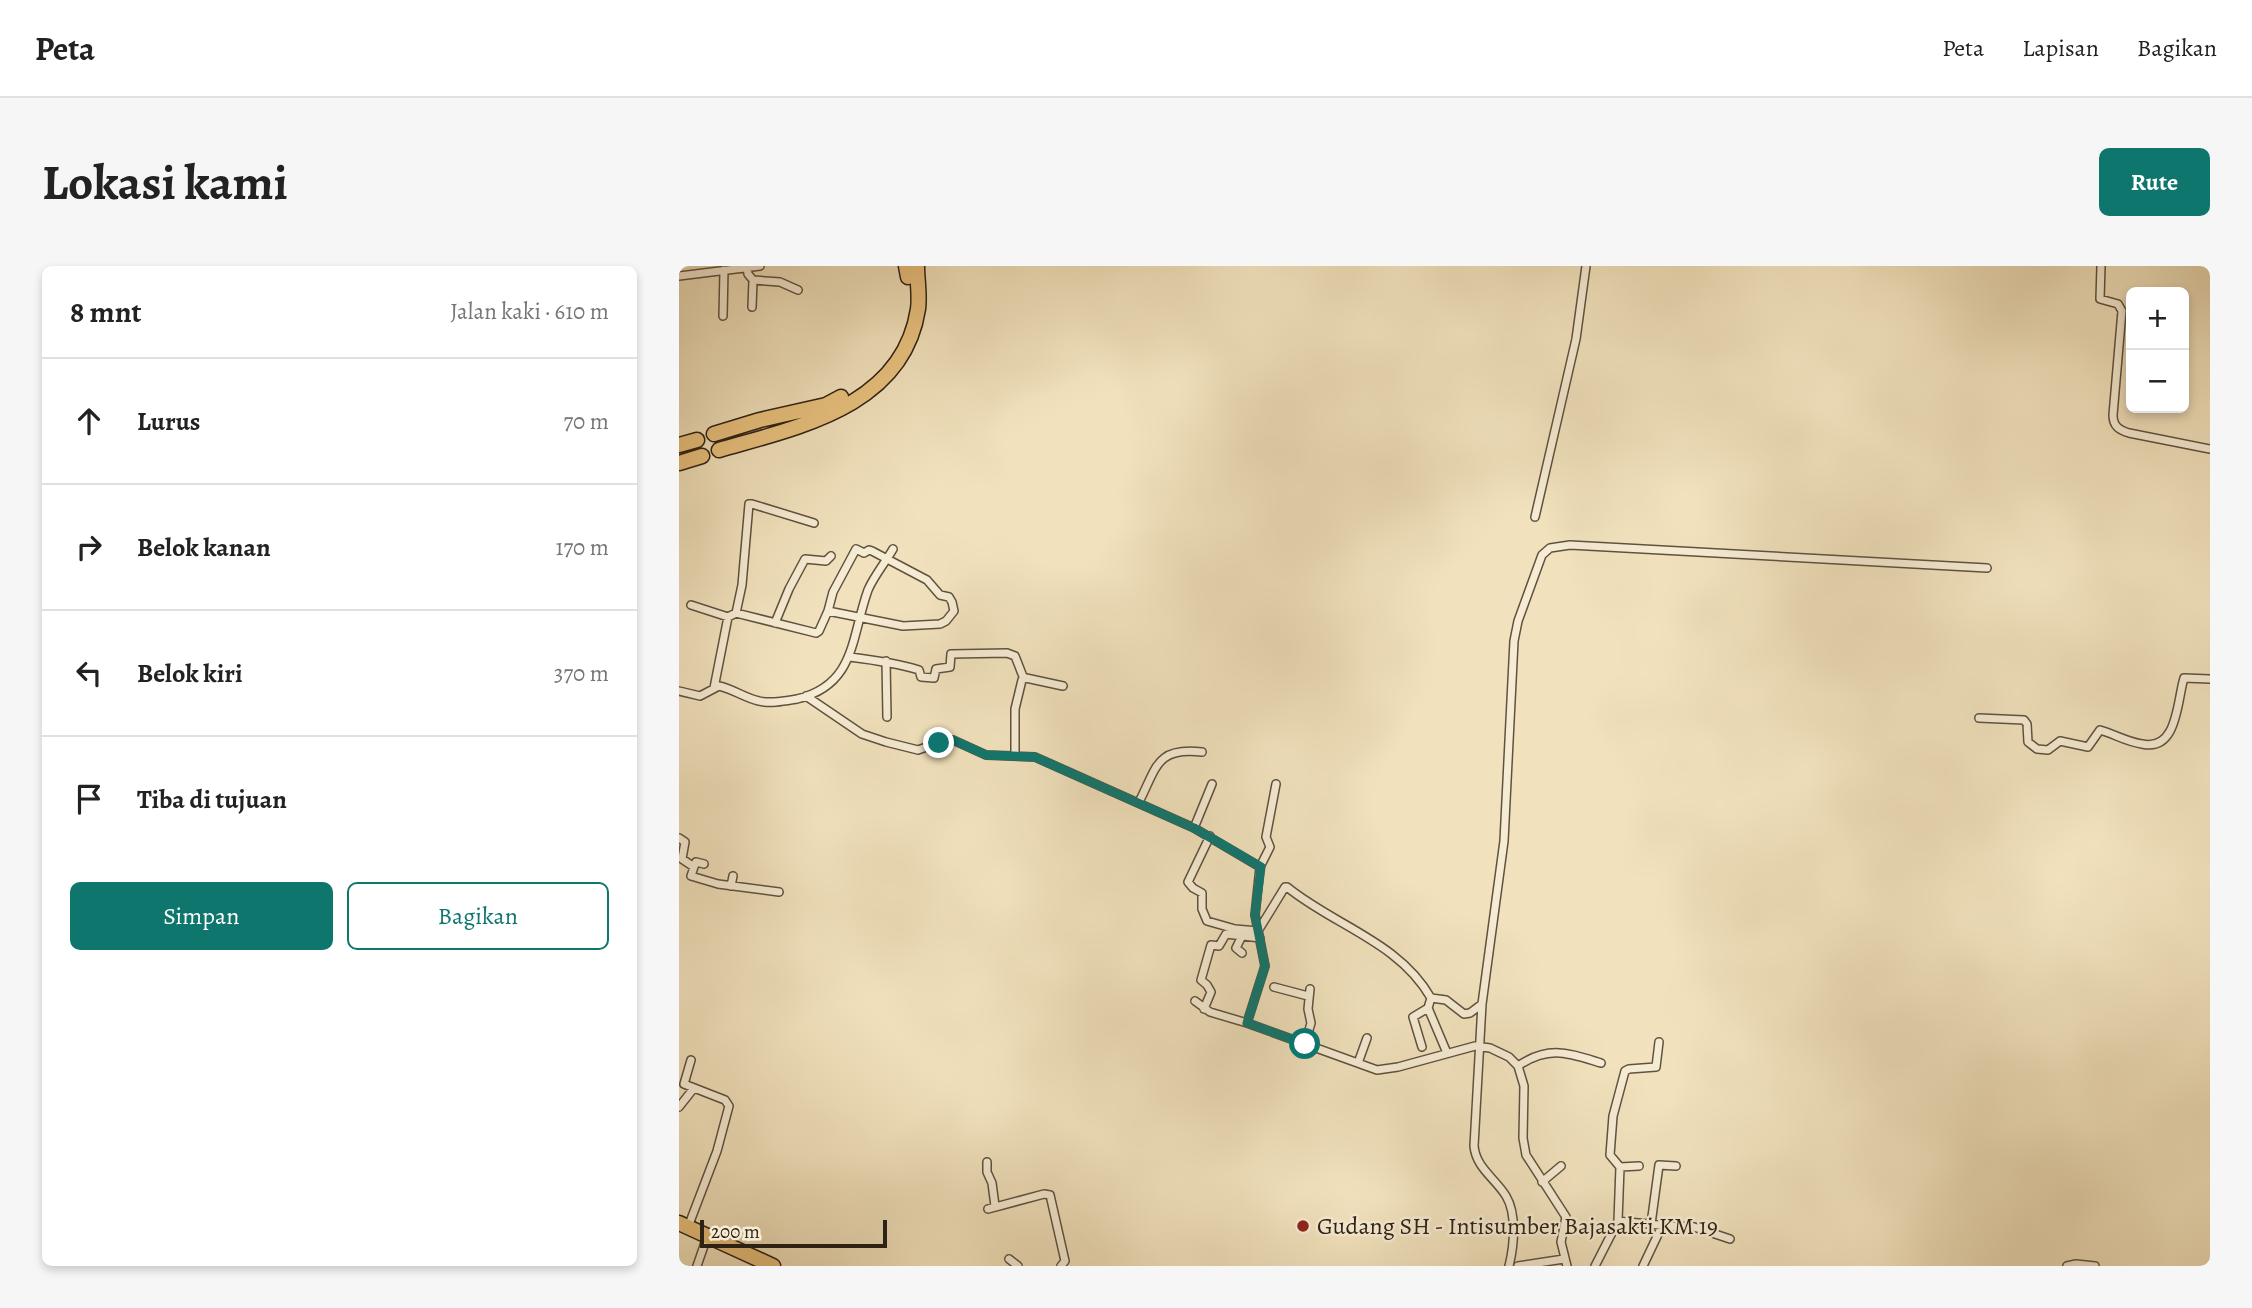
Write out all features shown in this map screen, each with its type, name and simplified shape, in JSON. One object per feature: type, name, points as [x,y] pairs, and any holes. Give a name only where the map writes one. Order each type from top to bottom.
[{"type":"highway","points":[[714,434],[826,405],[871,379],[896,348],[903,331],[912,269]]},
{"type":"highway","points":[[719,450],[810,424],[876,387],[903,351],[913,330],[918,308],[912,269]]},
{"type":"highway","points":[[679,445],[697,440]]},
{"type":"highway","points":[[679,463],[702,456]]},
{"type":"highway","points":[[683,1225],[773,1266]]},
{"type":"street","points":[[679,276],[760,266]]},
{"type":"street","points":[[1535,517],[1576,339],[1585,266]]},
{"type":"street","points":[[2101,266],[2100,299],[2117,304],[2122,311],[2114,424],[2129,433],[2210,449]]},
{"type":"street","points":[[747,267],[753,280],[752,307]]},
{"type":"street","points":[[723,316],[724,270]]},
{"type":"street","points":[[753,280],[779,282],[798,290]]},
{"type":"street","points":[[714,688],[742,585],[749,504],[814,523]]},
{"type":"street","points":[[1510,1266],[1513,1244],[1511,1207],[1506,1196],[1479,1163],[1475,1151],[1479,1046],[1482,1004],[1504,841],[1514,641],[1518,621],[1542,555],[1550,548],[1570,545],[1987,568]]},
{"type":"street","points":[[691,605],[816,633],[820,631],[833,592],[856,549],[864,553],[869,550],[888,558],[927,580],[940,595],[949,597],[953,602],[953,613],[940,624],[920,626],[889,625],[869,618],[828,611]]},
{"type":"street","points":[[679,691],[700,696],[719,686],[760,701],[788,701],[806,696],[831,683],[850,657],[859,618],[871,584],[893,549]]},
{"type":"street","points":[[775,623],[805,559],[826,561],[831,556]]},
{"type":"street","points":[[850,657],[886,661],[919,670],[921,677],[933,678],[936,669],[950,667],[951,654],[1007,653],[1015,656],[1024,679],[1015,709],[1015,755]]},
{"type":"street","points":[[886,661],[887,717]]},
{"type":"street","points":[[1979,718],[2024,720],[2027,724],[2028,742],[2037,749],[2048,750],[2060,741],[2087,748],[2100,730],[2148,745],[2162,740],[2170,733],[2183,678],[2210,679]]},
{"type":"street","points":[[1024,679],[1063,686]]},
{"type":"street","points":[[806,696],[862,734],[886,742],[918,750],[953,740],[986,755],[1035,757],[1194,828],[1261,867]]},
{"type":"street","points":[[1139,802],[1158,762],[1178,750],[1202,752]]},
{"type":"street","points":[[1194,828],[1212,784]]},
{"type":"street","points":[[1247,1023],[1265,966],[1255,909],[1261,867],[1270,848],[1266,837],[1276,784]]},
{"type":"street","points":[[1210,836],[1188,881],[1202,893],[1204,915],[1212,923],[1259,935]]},
{"type":"street","points":[[679,838],[685,842],[682,859],[694,867]]},
{"type":"street","points":[[704,864],[697,862],[691,876],[731,886],[779,892]]},
{"type":"street","points":[[731,886],[733,876]]},
{"type":"street","points":[[1259,935],[1287,887],[1387,949],[1405,963],[1431,998],[1448,1001],[1465,1014],[1482,1004]]},
{"type":"street","points":[[1204,1009],[1211,992],[1201,980],[1210,946],[1219,946],[1226,934],[1259,935]]},
{"type":"street","points":[[1241,936],[1236,948],[1243,953]]},
{"type":"street","points":[[1274,987],[1309,993],[1311,1023],[1305,1044]]},
{"type":"street","points":[[1431,998],[1428,1008],[1447,1053]]},
{"type":"street","points":[[1195,1000],[1204,1009],[1373,1069],[1389,1069],[1479,1046],[1497,1051],[1518,1066],[1524,1093],[1524,1151],[1566,1217],[1561,1242],[1565,1262],[1518,1266]]},
{"type":"street","points":[[1422,1047],[1414,1016],[1428,1008]]},
{"type":"street","points":[[1403,1022],[1414,1020]]},
{"type":"street","points":[[1358,1063],[1367,1038]]},
{"type":"street","points":[[1595,1266],[1618,1221],[1621,1167],[1611,1155],[1613,1116],[1619,1092],[1625,1072],[1629,1069],[1656,1067],[1660,1042]]},
{"type":"street","points":[[1518,1066],[1534,1056],[1562,1052],[1601,1063]]},
{"type":"street","points":[[683,1225],[717,1151],[729,1106],[725,1100],[684,1083],[691,1060]]},
{"type":"street","points":[[679,1107],[694,1088]]},
{"type":"street","points":[[988,1162],[987,1172],[992,1183],[991,1207],[1044,1194],[1050,1195],[1065,1261],[1062,1266]]},
{"type":"street","points":[[1651,1224],[1659,1165],[1676,1166]]},
{"type":"street","points":[[1542,1182],[1561,1166]]},
{"type":"street","points":[[1621,1167],[1639,1166]]},
{"type":"street","points":[[1618,1221],[1691,1226],[1730,1239]]},
{"type":"street","points":[[1643,1266],[1662,1226]]},
{"type":"street","points":[[697,1266],[707,1237]]},
{"type":"street","points":[[1009,1259],[1018,1266]]},
{"type":"street","points":[[2067,1266],[2095,1266]]},
{"type":"place","name":"Gudang SH - Intisumber Bajasakti KM 19","points":[[1303,1226]]},
{"type":"route","points":[[939,743],[953,740],[986,755],[1035,757],[1194,828],[1261,867],[1255,915],[1265,966],[1247,1023],[1305,1044]]}]
